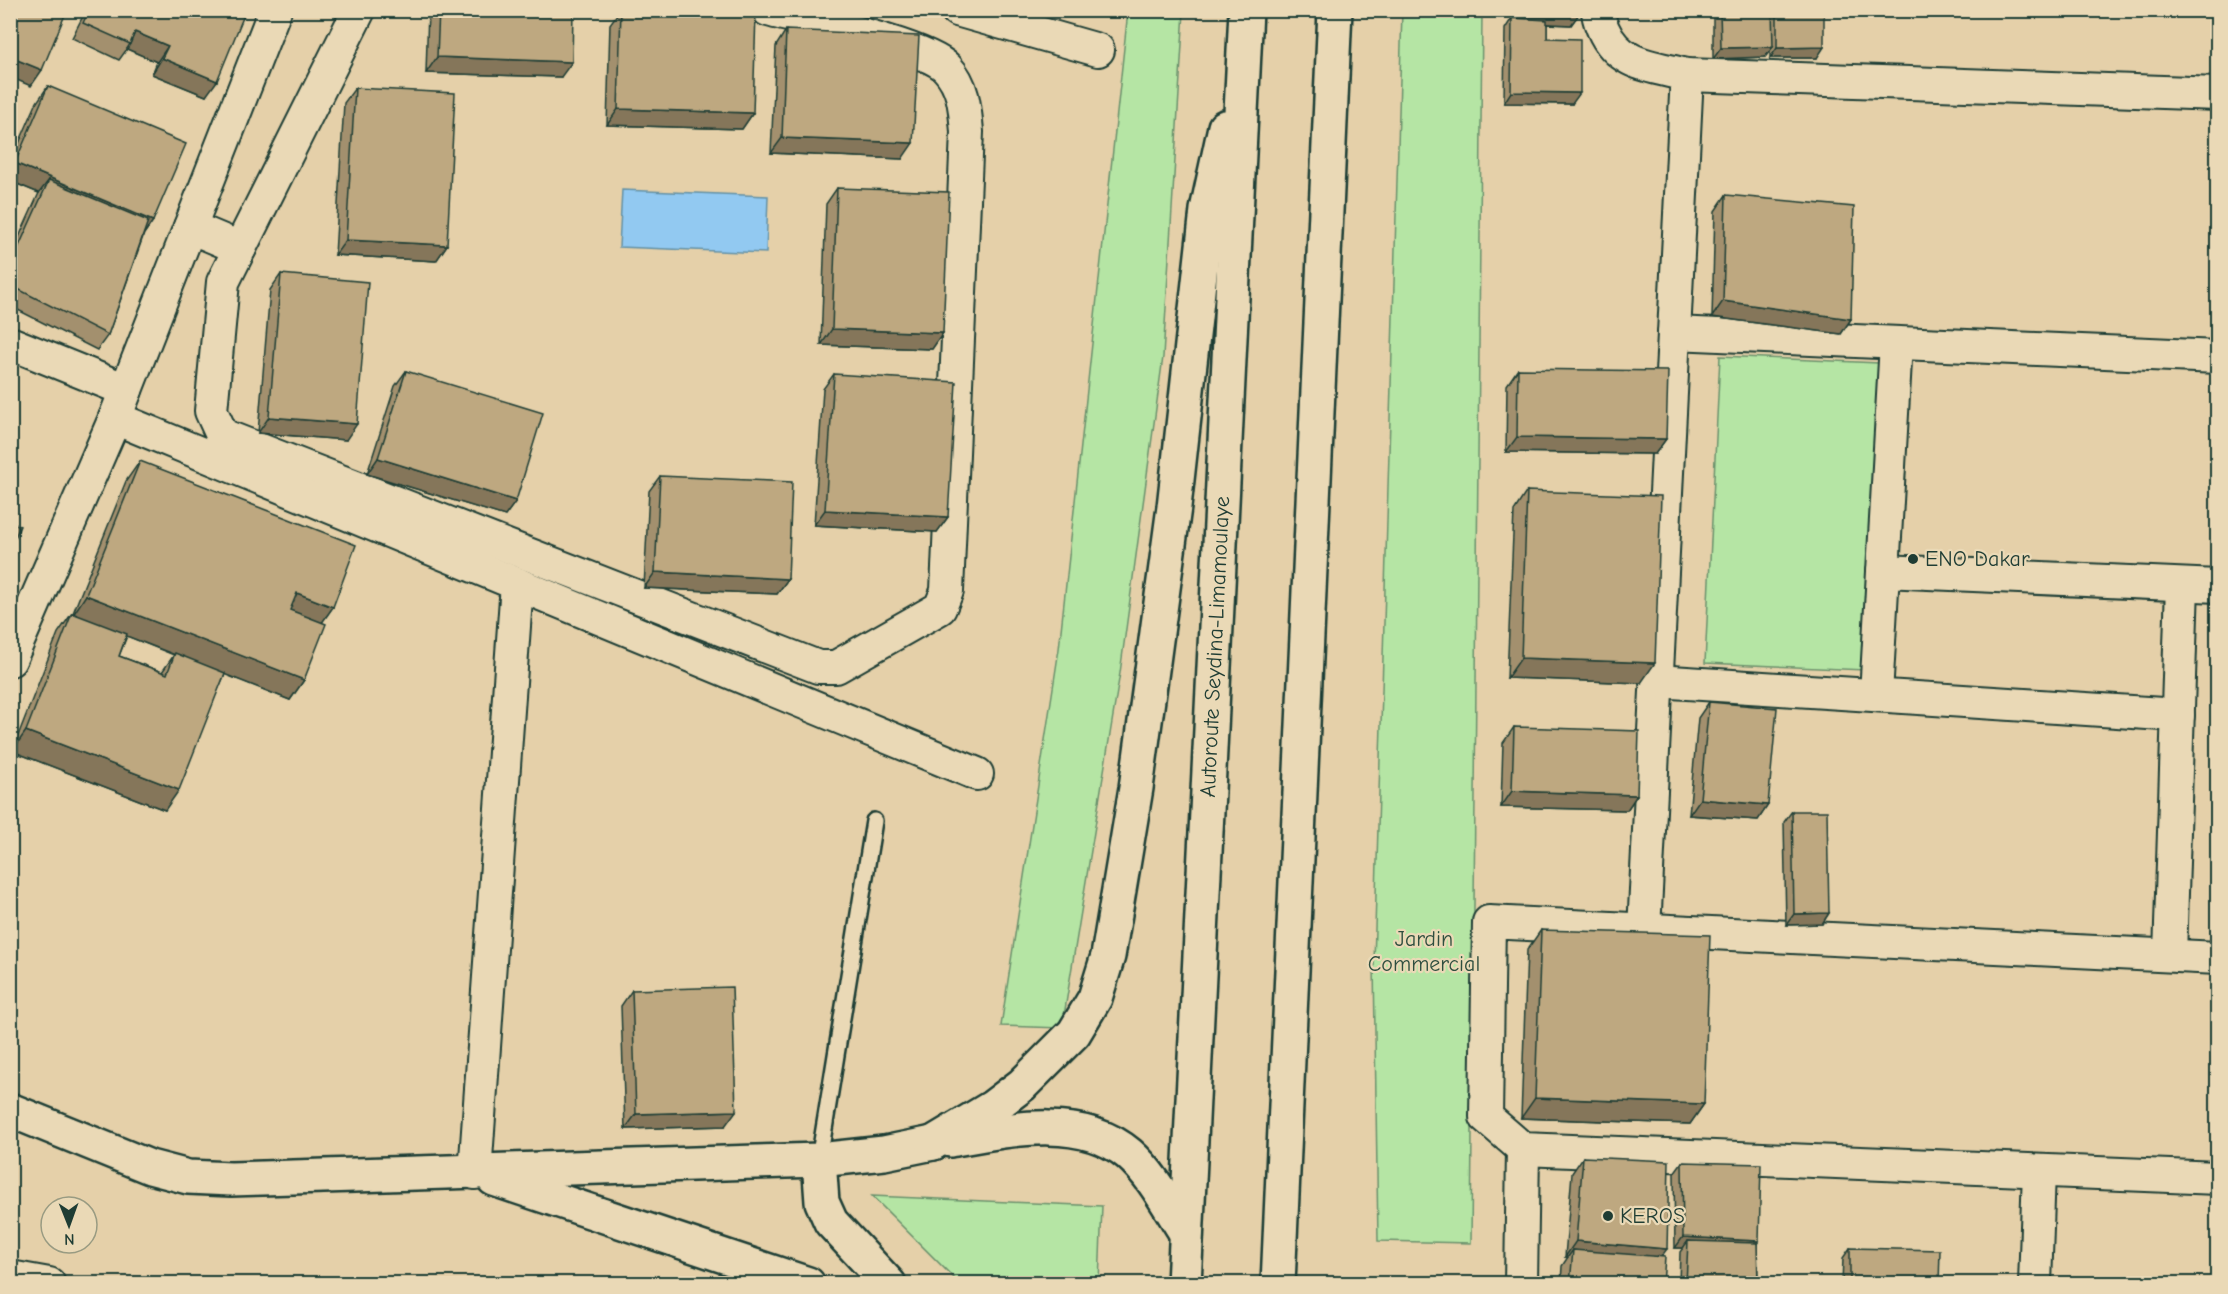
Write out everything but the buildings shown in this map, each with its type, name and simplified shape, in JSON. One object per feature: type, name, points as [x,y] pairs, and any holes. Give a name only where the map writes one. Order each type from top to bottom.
[{"type":"main road","points":[[1278,1284],[1335,10]]},
{"type":"main road","points":[[933,1143],[993,1107],[1015,1090],[1074,1034],[1095,998],[1108,956],[1131,822],[1173,519],[1207,210],[1246,21]]},
{"type":"main road","name":"Autoroute Seydina-Limamoulaye","points":[[1184,1284],[1246,21]]},
{"type":"main road","points":[[10,1110],[98,1148],[150,1167],[188,1176],[231,1179],[475,1173],[819,1160],[885,1153],[1020,1130],[1065,1129],[1099,1135],[1129,1154],[1145,1172],[1186,1233]]},
{"type":"main road","points":[[819,1160],[822,1202],[831,1222],[889,1284]]},
{"type":"main road","points":[[475,1173],[808,1284]]},
{"type":"street","points":[[10,660],[115,418],[275,10]]},
{"type":"street","points":[[359,10],[223,282],[211,411],[222,435],[818,667],[836,667],[940,608],[947,591],[967,132],[964,96],[947,67],[911,49],[768,10]]},
{"type":"street","points":[[957,10],[1098,50]]},
{"type":"street","points":[[1598,10],[1598,17],[1610,44],[1630,61],[1687,75],[2217,94]]},
{"type":"street","points":[[1818,80],[1820,45]]},
{"type":"street","points":[[1644,930],[1687,75]]},
{"type":"street","points":[[190,227],[240,248]]},
{"type":"street","points":[[1674,333],[2217,357]]},
{"type":"street","points":[[10,343],[126,390]]},
{"type":"street","points":[[1876,695],[1896,343]]},
{"type":"street","points":[[115,418],[977,774]]},
{"type":"street","points":[[1883,571],[2217,586]]},
{"type":"street","points":[[475,1173],[517,585]]},
{"type":"street","points":[[2170,955],[2182,585]]},
{"type":"street","points":[[1656,681],[2178,716]]},
{"type":"street","points":[[2217,957],[1489,922],[1486,1117],[1523,1149],[2217,1178]]},
{"type":"street","points":[[1521,1284],[1523,1149]]},
{"type":"street","points":[[2035,1284],[2039,1171]]},
{"type":"street","points":[[10,1276],[50,1284]]},
{"type":"lane","points":[[819,1160],[874,821]]},
{"type":"green space","points":[[1128,11],[1184,11],[1163,357],[1120,673],[1062,1028],[1001,1026],[1059,649]]},
{"type":"green space","name":"Jardin Commercial","points":[[1402,11],[1482,11],[1471,1243],[1378,1241],[1374,963]]},
{"type":"green space","points":[[1720,356],[1879,363],[1865,670],[1705,663]]},
{"type":"green space","points":[[872,1196],[1102,1206],[1099,1283],[959,1283]]},
{"type":"water","points":[[622,190],[768,196],[766,253],[619,247]]},
{"type":"place","name":"ENO Dakar","points":[[1913,559]]},
{"type":"place","name":"KEROS","points":[[1608,1216]]}]
